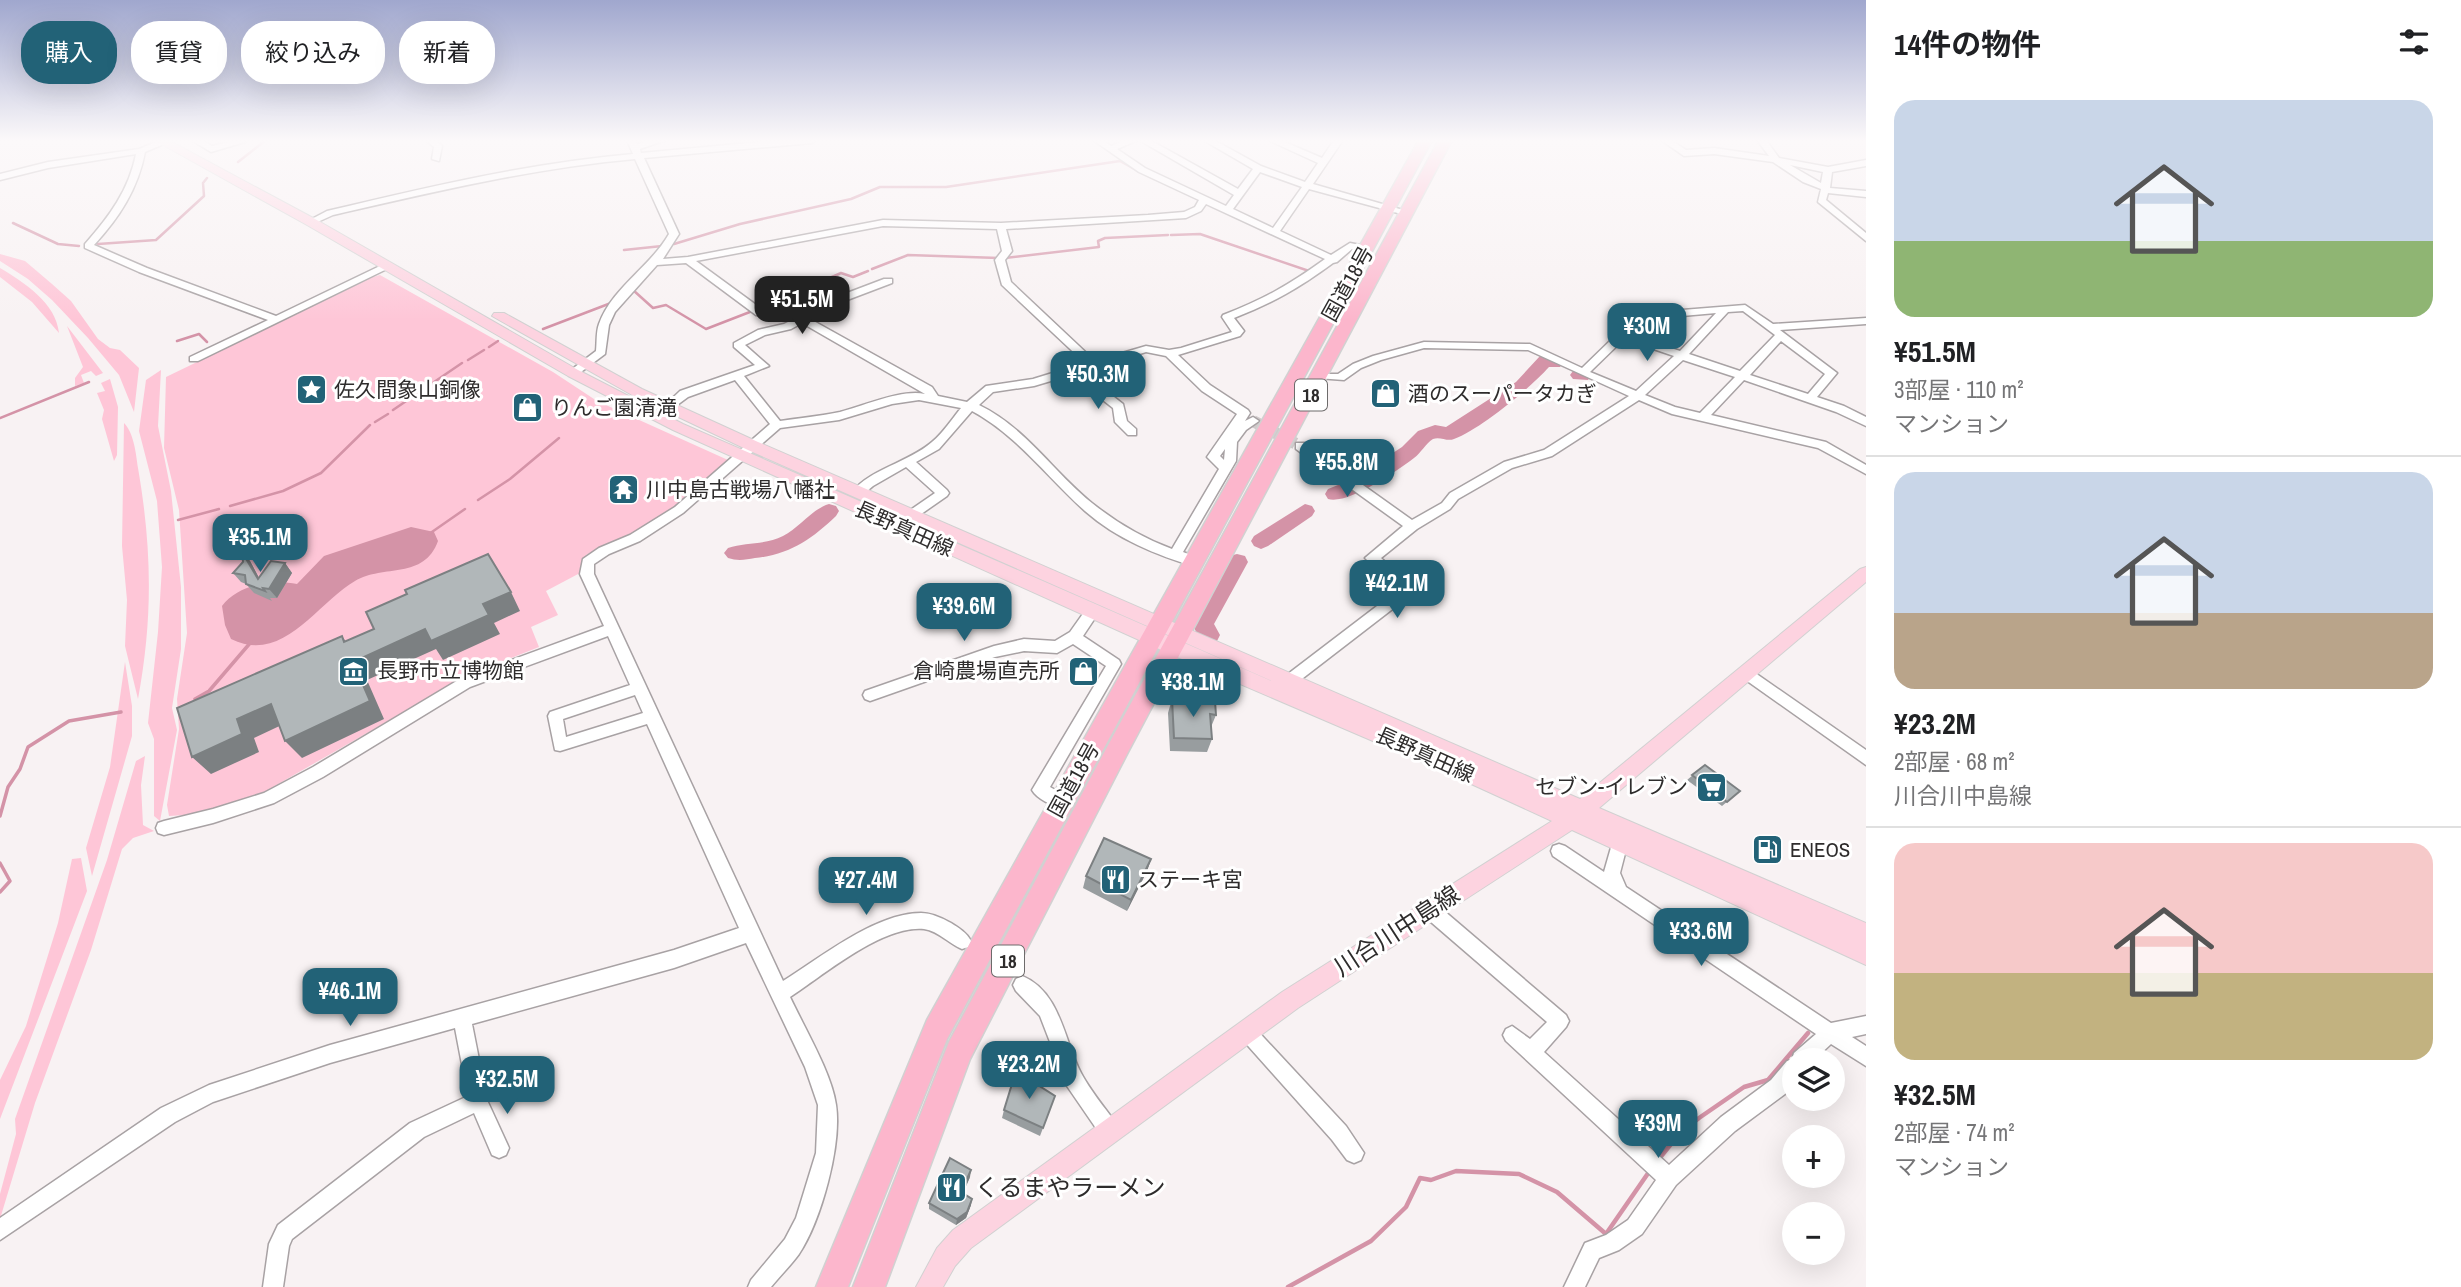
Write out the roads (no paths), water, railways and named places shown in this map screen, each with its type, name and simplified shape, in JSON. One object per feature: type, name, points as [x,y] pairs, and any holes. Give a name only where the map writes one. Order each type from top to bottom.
[{"type":"highway","name":"国道18号","points":[[832,1287],[937,1030],[1062,802],[1166,637],[1321,376],[1401,200]]},
{"type":"highway","name":"国道18号","points":[[869,1287],[959,1052],[1166,637],[1185,558],[1367,249],[1405,200]]},
{"type":"main road","name":"長野真田線","points":[[281,200],[579,369],[669,407],[747,451],[910,516],[1166,637],[1452,766],[1577,814],[1866,934]]},
{"type":"main road","name":"長野真田線","points":[[287,200],[388,266],[579,369],[747,451],[1092,612],[1289,681],[1577,814],[1620,842],[1866,954]]},
{"type":"main road","name":"川合川中島線","points":[[933,1284],[946,1257],[962,1239],[1290,1000],[1577,814],[1866,573]]},
{"type":"street","points":[[125,200],[114,218],[88,246],[143,270],[276,319]]},
{"type":"street","points":[[317,219],[392,200]]},
{"type":"street","points":[[579,369],[601,352],[604,325],[631,285],[656,262],[674,234],[658,200]]},
{"type":"street","points":[[656,262],[688,260],[883,223],[1001,226],[1186,215],[1198,209],[1204,200]]},
{"type":"street","points":[[1204,200],[1334,260]]},
{"type":"street","points":[[1227,211],[1235,200]]},
{"type":"street","points":[[1275,233],[1298,200]]},
{"type":"street","points":[[1360,200],[1397,210]]},
{"type":"street","points":[[1821,200],[1866,238]]},
{"type":"street","points":[[1001,226],[1007,251],[1000,260],[1006,283],[1092,364]]},
{"type":"street","points":[[857,493],[869,483],[935,446],[970,406],[990,390],[1146,349],[1169,353],[1182,351],[1236,334],[1239,331],[1227,317],[1268,300],[1334,260],[1350,246],[1367,249]]},
{"type":"street","points":[[688,260],[760,313],[800,318],[867,357],[903,374],[928,390],[936,400]]},
{"type":"street","points":[[194,359],[388,266]]},
{"type":"street","points":[[669,407],[684,394],[763,366],[738,345],[762,332],[787,327],[800,318],[888,281]]},
{"type":"street","points":[[1583,373],[1650,308],[1682,313],[1745,308],[1831,373],[1810,399]]},
{"type":"street","points":[[1289,681],[1407,590],[1372,558],[1412,526],[1446,506],[1454,496],[1508,465],[1548,453],[1636,397],[1682,355],[1724,311]]},
{"type":"street","points":[[1703,418],[1742,376],[1776,331],[1866,321]]},
{"type":"street","points":[[1622,335],[1840,409],[1866,422]]},
{"type":"street","points":[[1321,376],[1340,378],[1357,366],[1377,358],[1424,345],[1530,347],[1636,397],[1703,418],[1822,445],[1866,470]]},
{"type":"street","points":[[1169,353],[1206,388],[1244,413],[1213,457],[1225,467]]},
{"type":"street","points":[[1073,370],[1119,407],[1121,422],[1132,432]]},
{"type":"street","points":[[738,376],[777,425]]},
{"type":"street","points":[[758,1287],[792,1246],[805,1222],[818,1185],[827,1140],[827,1105],[821,1082],[750,933],[587,574],[588,562],[604,551],[635,538],[678,510],[777,425],[839,416],[919,396],[970,406],[1019,437],[1091,509],[1144,544],[1185,558],[1230,461],[1231,441],[1242,427],[1253,421]]},
{"type":"street","points":[[1300,446],[1412,526]]},
{"type":"street","points":[[908,462],[943,493],[910,516]]},
{"type":"street","points":[[870,695],[994,652],[1024,645],[1057,647],[1075,636],[1092,612]]},
{"type":"street","points":[[164,828],[268,798],[318,772],[465,683],[613,628]]},
{"type":"street","points":[[1062,802],[1040,790],[1114,664],[1075,636]]},
{"type":"street","points":[[1748,674],[1866,758]]},
{"type":"street","points":[[639,688],[555,716],[560,745],[652,716]]},
{"type":"street","points":[[1620,842],[1612,873],[1620,892]]},
{"type":"street","points":[[1559,851],[1866,1057]]},
{"type":"street","points":[[1430,910],[1560,1021],[1531,1052]]},
{"type":"street","points":[[779,994],[877,932],[903,922],[932,923],[962,941]]},
{"type":"street","points":[[0,1230],[168,1115],[209,1094],[330,1054],[674,959],[750,933]]},
{"type":"street","points":[[1022,985],[1047,1010],[1074,1079],[1109,1130]]},
{"type":"street","points":[[462,1017],[478,1101],[499,1148]]},
{"type":"street","points":[[1814,1048],[1831,1032],[1866,1025]]},
{"type":"street","points":[[1247,1032],[1354,1153]]},
{"type":"street","points":[[1513,1035],[1659,1168]]},
{"type":"street","points":[[1574,1287],[1592,1250],[1612,1243],[1635,1227],[1659,1168],[1728,1124],[1782,1082]]},
{"type":"street","points":[[273,1287],[279,1244],[285,1232],[417,1130],[478,1101]]},
{"type":"waterway","points":[[98,244],[156,240],[200,200]]},
{"type":"waterway","points":[[674,244],[740,224],[846,200]]},
{"type":"waterway","points":[[13,223],[58,244],[79,246]]},
{"type":"waterway","points":[[1171,235],[1200,234],[1312,272]]},
{"type":"waterway","points":[[1005,258],[1099,247],[1098,241],[1105,238],[1168,235]]},
{"type":"waterway","points":[[624,250],[662,246]]},
{"type":"waterway","points":[[872,269],[908,255],[999,258]]},
{"type":"waterway","points":[[759,309],[841,273],[853,277],[868,271]]},
{"type":"waterway","points":[[633,290],[653,308],[666,305],[706,329],[755,310]]},
{"type":"waterway","points":[[543,329],[611,303]]},
{"type":"waterway","points":[[177,341],[199,334],[207,342]]},
{"type":"waterway","points":[[489,347],[498,341]]},
{"type":"waterway","points":[[468,360],[484,350]]},
{"type":"waterway","points":[[1361,482],[1409,452],[1425,435],[1435,431],[1449,434],[1457,429],[1522,386],[1546,360],[1554,363]]},
{"type":"waterway","points":[[393,410],[462,363]]},
{"type":"waterway","points":[[0,418],[89,382]]},
{"type":"waterway","points":[[375,422],[388,414]]},
{"type":"waterway","points":[[230,506],[283,491],[321,473],[370,425]]},
{"type":"waterway","points":[[478,500],[510,479],[559,438]]},
{"type":"waterway","points":[[1335,494],[1353,486]]},
{"type":"waterway","points":[[178,520],[219,509]]},
{"type":"waterway","points":[[429,534],[465,509]]},
{"type":"waterway","points":[[813,526],[829,511]]},
{"type":"waterway","points":[[1285,526],[1305,511]]},
{"type":"waterway","points":[[774,548],[790,542],[810,528]]},
{"type":"waterway","points":[[1261,541],[1283,528]]},
{"type":"waterway","points":[[735,553],[770,549]]},
{"type":"waterway","points":[[1227,580],[1237,562]]},
{"type":"waterway","points":[[1209,635],[1203,624],[1223,587]]},
{"type":"waterway","points":[[195,699],[209,691],[251,642]]},
{"type":"waterway","points":[[0,816],[8,787],[20,769],[28,747],[69,721],[121,712]]},
{"type":"waterway","points":[[0,863],[10,881],[0,892]]},
{"type":"waterway","points":[[1658,1160],[1680,1133],[1699,1118],[1744,1087],[1768,1080],[1808,1033]]},
{"type":"waterway","points":[[1288,1287],[1371,1241],[1406,1207],[1420,1178],[1431,1180],[1456,1171],[1519,1174],[1557,1192],[1606,1234],[1651,1169]]},
{"type":"tunnel","points":[[1253,421],[1300,446]]},
{"type":"place","name":"佐久間象山銅像","points":[[311,390]]},
{"type":"place","name":"酒のスーパータカぎ","points":[[1385,394]]},
{"type":"place","name":"りんご園清滝","points":[[528,408]]},
{"type":"place","name":"川中島古戦場八幡社","points":[[623,490]]},
{"type":"place","name":"長野市立博物館","points":[[354,671]]},
{"type":"place","name":"倉崎農場直売所","points":[[1083,671]]},
{"type":"place","name":"セブン-イレブン","points":[[1711,787]]},
{"type":"place","name":"ENEOS","points":[[1767,850]]},
{"type":"place","name":"ステーキ宮","points":[[1115,880]]},
{"type":"place","name":"くるまやラーメン","points":[[952,1188]]}]
